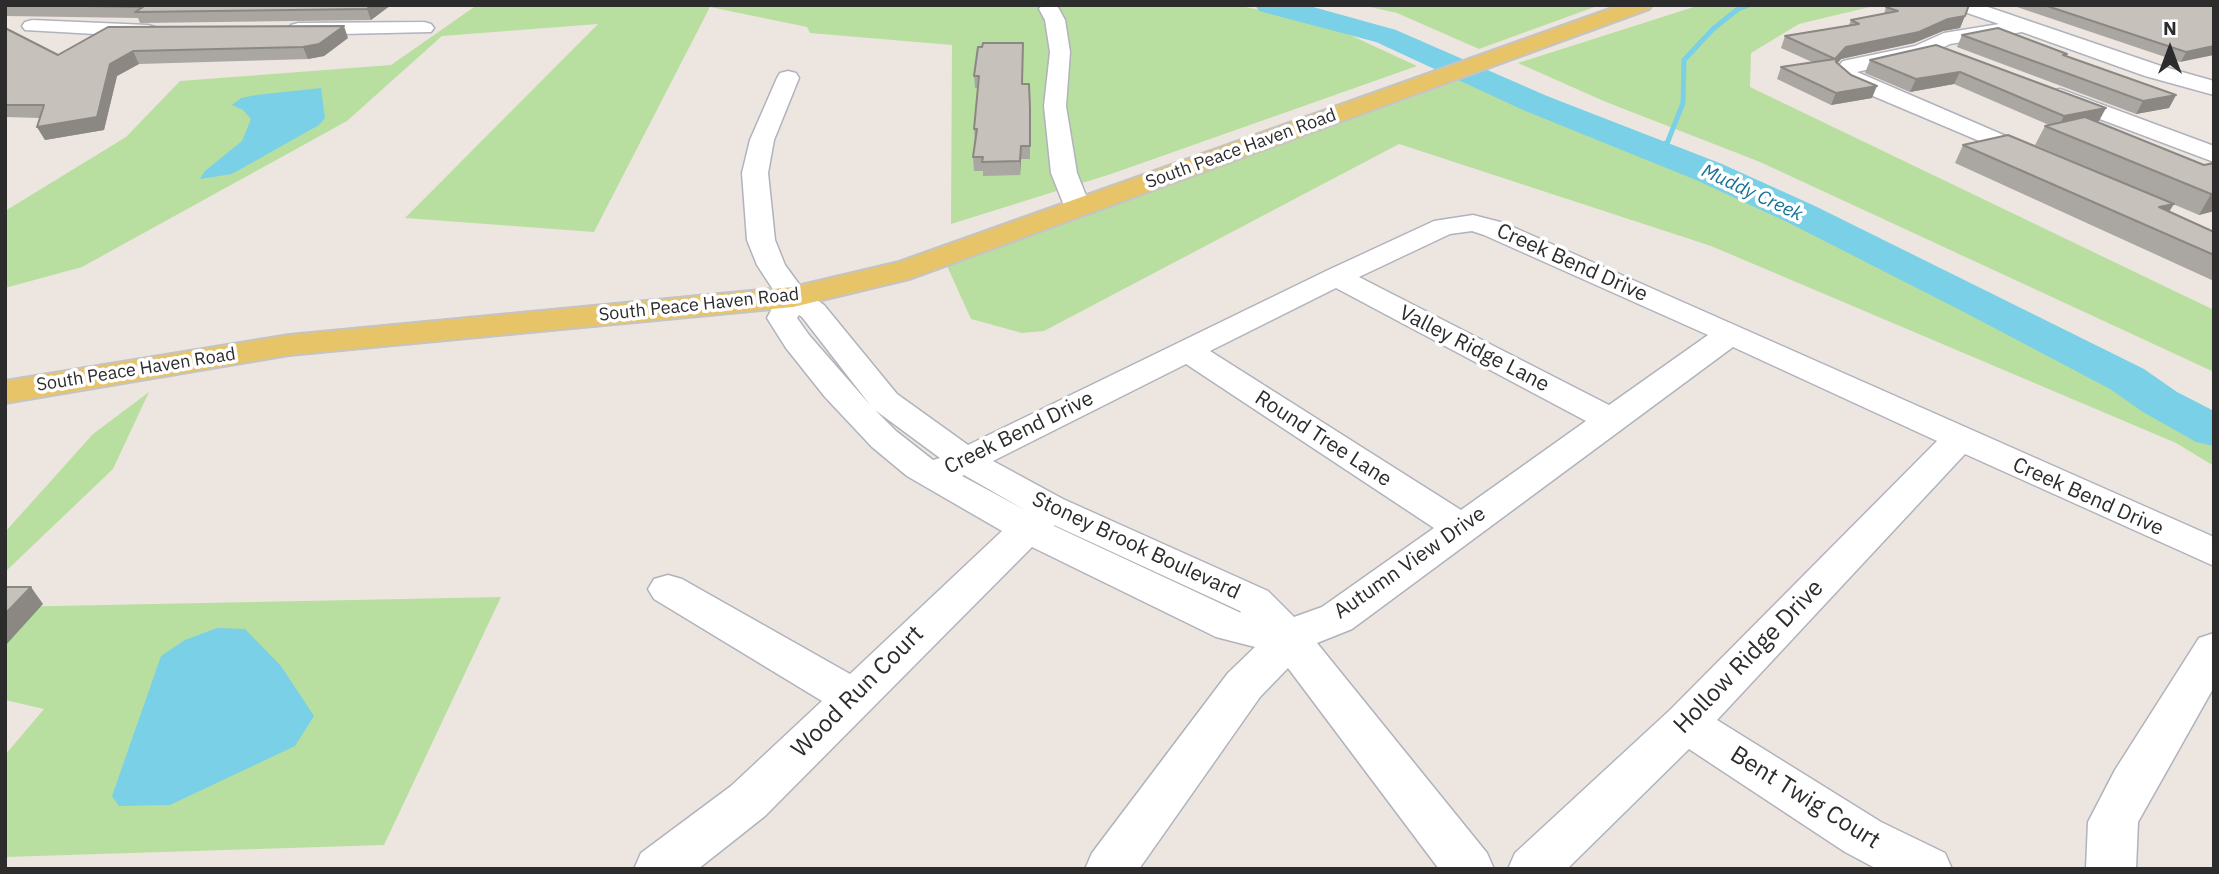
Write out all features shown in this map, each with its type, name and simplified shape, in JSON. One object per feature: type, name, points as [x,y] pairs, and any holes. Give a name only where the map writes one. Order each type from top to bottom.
[{"type":"main road","name":"South Peace Haven Road","points":[[5,392],[289,345],[793,297],[909,270],[1642,5]]},
{"type":"street","points":[[1963,5],[2153,71],[2214,88]]},
{"type":"street","points":[[1049,9],[1055,20],[1060,52],[1055,106],[1064,173],[1079,208]]},
{"type":"street","points":[[67,10],[23,29],[170,31]]},
{"type":"street","points":[[2024,26],[1944,39],[1932,47],[1851,66],[1844,72],[1855,80],[2060,168]]},
{"type":"street","points":[[281,29],[424,28]]},
{"type":"street","points":[[1932,47],[1957,57]]},
{"type":"street","points":[[788,78],[762,140],[755,173],[761,240],[771,265],[793,297],[782,318],[837,390],[884,439],[949,468],[1231,626],[1290,639],[1469,869]]},
{"type":"street","points":[[2034,86],[2214,155]]},
{"type":"street","name":"Creek Bend Drive","points":[[949,468],[1336,277],[1444,227],[1473,223],[1494,229],[1730,334],[2214,553]]},
{"type":"street","name":"Valley Ridge Lane","points":[[1336,277],[1611,420]]},
{"type":"street","name":"Autumn View Drive","points":[[1110,869],[1244,685],[1290,639],[1306,629],[1337,618],[1730,334]]},
{"type":"street","name":"Round Tree Lane","points":[[1186,351],[1460,527]]},
{"type":"street","name":"Hollow Ridge Drive","points":[[1533,869],[1686,723],[1959,439]]},
{"type":"street","name":"Wood Run Court","points":[[659,869],[748,801],[1038,518]]},
{"type":"street","points":[[668,589],[852,697]]},
{"type":"street","points":[[2111,869],[2113,822],[2132,784],[2214,649]]},
{"type":"street","name":"Bent Twig Court","points":[[1686,723],[1863,837],[1927,869]]},
{"type":"green space","points":[[477,5],[1236,5],[1324,23],[1417,66],[1111,174],[951,224],[952,45],[810,33],[807,27],[710,7],[594,232],[405,218],[598,24],[442,36],[347,121],[82,267],[5,288],[5,211],[126,137],[180,81],[391,65]]},
{"type":"green space","points":[[1361,5],[1600,5],[1479,49],[1397,13]]},
{"type":"green space","points":[[1700,5],[1878,5],[1799,24],[1751,53],[1750,87],[2214,310],[2214,372],[1760,162],[1606,102],[1518,63]]},
{"type":"green space","points":[[1463,79],[1753,200],[2214,422],[2214,466],[2176,443],[1711,246],[1399,144],[1044,331],[1022,333],[971,319],[947,266]]},
{"type":"green space","points":[[149,392],[113,469],[5,572],[5,532],[93,434]]},
{"type":"green space","points":[[501,597],[384,845],[5,857],[5,755],[44,709],[5,700],[5,607]]},
{"type":"water","points":[[321,88],[325,118],[319,125],[232,174],[200,179],[205,171],[242,141],[251,119],[243,110],[232,105],[241,98]]},
{"type":"water","points":[[217,628],[245,629],[281,666],[314,716],[295,746],[170,805],[119,806],[112,796],[161,656],[185,640]]},
{"type":"building","points":[[22,5],[372,5],[367,9],[135,12],[143,7]]},
{"type":"building","points":[[1969,5],[1965,16],[1948,19],[1919,32],[1846,47],[1836,58],[1836,62],[1851,75],[1877,86],[1836,93],[1781,67],[1835,59],[1785,36],[1859,24],[1851,20],[1898,11],[1886,7]]},
{"type":"building","points":[[2044,5],[2214,5],[2214,46],[2186,52]]},
{"type":"building","points":[[344,26],[319,44],[303,47],[133,51],[110,64],[97,117],[37,127],[44,105],[5,105],[5,28],[58,55],[108,27]]},
{"type":"building","points":[[1998,28],[2067,54],[2063,55],[2176,95],[2143,101],[1962,35]]},
{"type":"building","points":[[983,43],[1023,43],[1022,84],[1029,84],[1030,146],[1021,146],[1020,161],[982,162],[983,157],[973,157],[979,76],[974,76],[978,47],[982,47]]},
{"type":"building","points":[[1936,45],[2106,108],[2064,116],[1960,72],[1916,79],[1870,60]]},
{"type":"building","points":[[2085,117],[2204,165],[2214,163],[2214,194],[2045,126]]},
{"type":"building","points":[[2008,135],[2174,204],[2159,207],[2214,232],[2214,255],[1963,145]]},
{"type":"building","points":[[5,587],[31,587],[5,614]]},
{"type":"waterway","name":"Muddy Creek","points":[[1269,5],[1386,36],[1535,103],[1709,172],[1801,214],[1977,302],[2127,379],[2160,402],[2214,431]]},
{"type":"waterway","points":[[1666,146],[1683,103],[1684,60],[1713,29],[1738,9],[1749,5]]},
{"type":"waterway","points":[[1663,153],[1666,144]]}]
